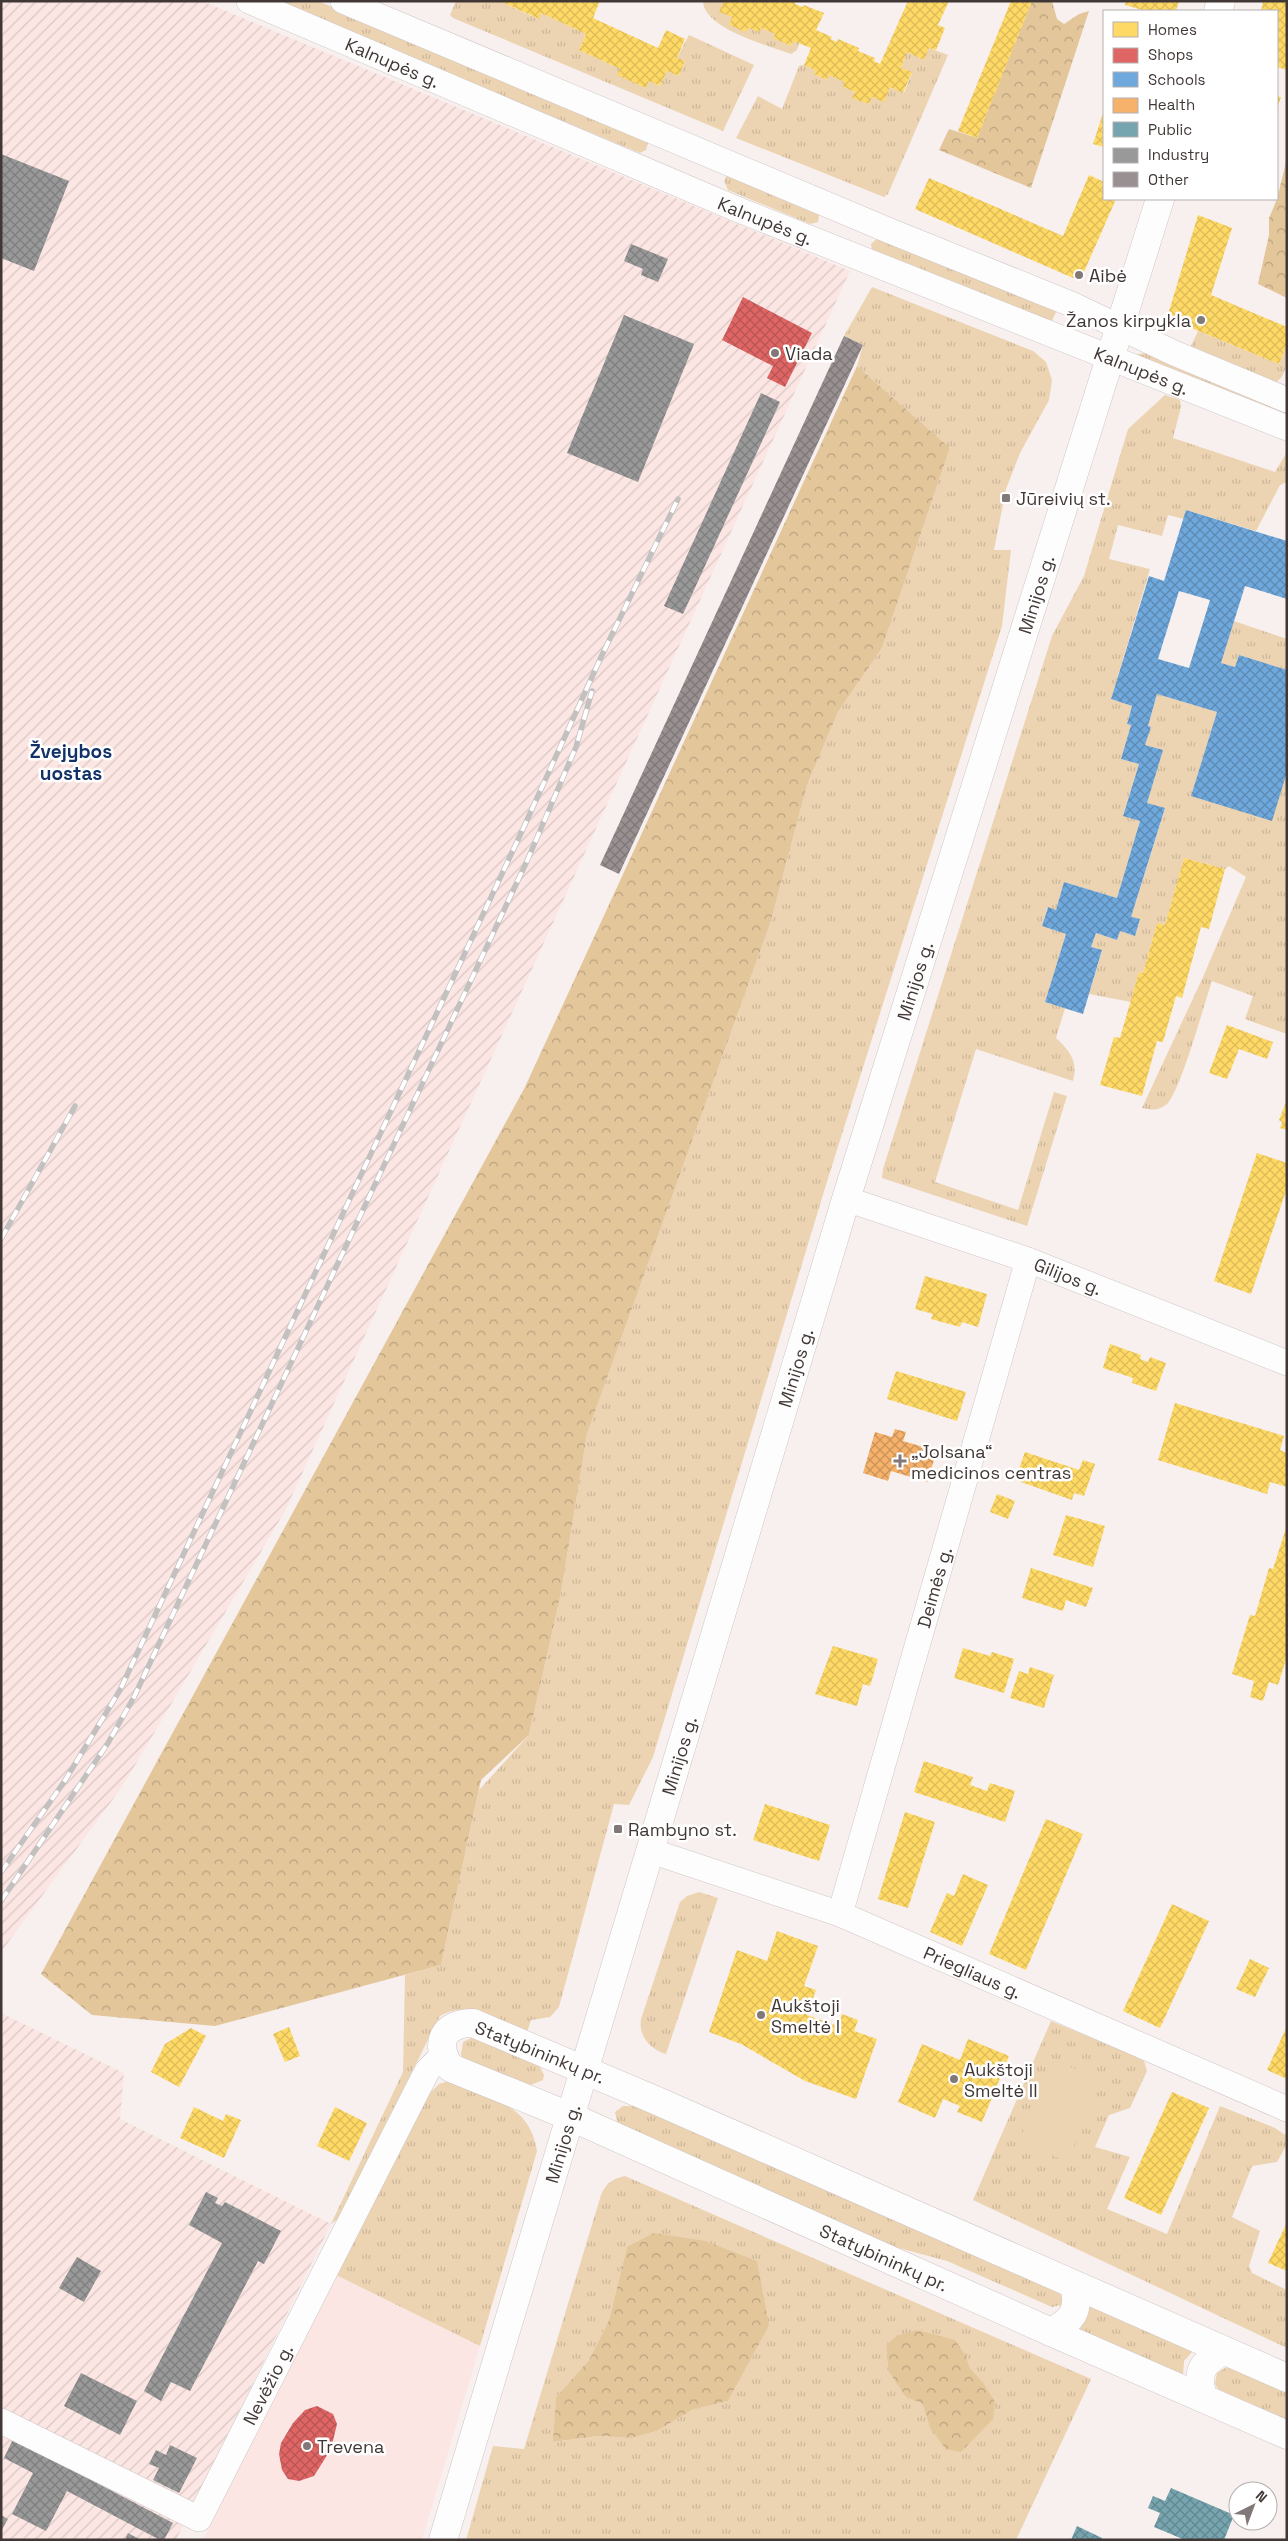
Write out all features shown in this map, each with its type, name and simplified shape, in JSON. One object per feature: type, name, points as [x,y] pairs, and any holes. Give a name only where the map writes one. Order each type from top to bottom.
[{"type":"main road","name":"Minijos g.","points":[[443,2540],[583,2068],[651,1851],[846,1199],[1160,200]]},
{"type":"main road","name":"Statybininkų pr.","points":[[1287,2378],[583,2068],[474,2023],[460,2023],[449,2030],[442,2040],[442,2056],[451,2068],[569,2116],[1051,2332],[1287,2435]]},
{"type":"main road","points":[[1051,2332],[1066,2324],[1074,2313],[1077,2299],[1075,2286]]},
{"type":"main road","points":[[1203,2398],[1199,2383],[1202,2370],[1210,2359],[1224,2351]]},
{"type":"street","name":"Kalnupės g.","points":[[249,1],[679,185],[1287,428]]},
{"type":"street","name":"Kalnupės g.","points":[[344,1],[1120,326],[1174,353],[1287,400]]},
{"type":"street","points":[[679,185],[693,148]]},
{"type":"street","points":[[832,247],[847,213]]},
{"type":"street","name":"Gilijos g.","points":[[846,1199],[1028,1260],[1287,1363]]},
{"type":"street","name":"Deimės g.","points":[[840,1914],[1028,1260]]},
{"type":"street","name":"Priegliaus g.","points":[[651,1851],[840,1914],[1287,2108]]},
{"type":"street","name":"Nevėžio g.","points":[[1,2421],[199,2519],[427,2071],[442,2056]]},
{"type":"shaded area","points":[[1,1],[202,1],[850,271],[285,1511],[124,1784],[1,1952]]},
{"type":"shaded area","points":[[1,2013],[124,2073],[120,2119],[331,2224],[176,2540],[1,2540]]},
{"type":"shaded area","points":[[334,2274],[480,2346],[422,2540],[203,2540]]},
{"type":"green space","points":[[276,1],[318,1],[645,138],[648,143],[646,150],[640,153]]},
{"type":"green space","points":[[456,1],[499,1],[538,19],[541,13],[586,34],[579,50],[620,69],[618,75],[646,88],[649,81],[660,86],[667,71],[679,76],[685,62],[677,58],[689,35],[754,65],[723,131],[453,18],[450,15]]},
{"type":"green space","points":[[703,1],[724,1],[732,17],[729,25],[759,32],[761,28],[775,34],[773,38],[791,46],[793,41],[799,43],[797,50],[791,54],[753,41],[725,28],[706,11]]},
{"type":"green space","points":[[1032,1],[1052,1],[1057,19],[1064,24],[1079,14],[1089,11],[1031,188],[939,150],[949,129],[977,138]]},
{"type":"green space","points":[[929,48],[948,55],[888,194],[884,197],[736,138],[758,96],[782,109],[799,66],[804,65],[815,70],[814,74],[827,80],[829,75],[844,82],[843,87],[855,92],[853,98],[869,104],[872,97],[884,101],[890,87],[904,93],[912,73],[901,68],[907,52],[923,59]]},
{"type":"green space","points":[[1287,158],[1287,298],[1258,284],[1269,235],[1269,218],[1278,200]]},
{"type":"green space","points":[[727,175],[819,215],[818,222],[810,224],[728,190],[724,181]]},
{"type":"green space","points":[[880,236],[1053,309],[1056,312],[1051,323],[872,251],[871,244]]},
{"type":"green space","points":[[872,287],[1033,351],[1046,362],[1052,380],[1049,400],[1020,453],[1006,489],[994,550],[1011,550],[1002,626],[825,1188],[653,1757],[629,1805],[614,1804],[559,2007],[550,2017],[531,2020],[527,2032],[473,2011],[451,2011],[440,2016],[338,2219],[331,2224],[403,2072],[405,1975],[441,1965],[479,1790],[529,1735],[561,1593],[587,1434],[771,921],[807,785],[838,712],[882,648],[950,448],[857,366],[863,345],[844,336]]},
{"type":"green space","points":[[1198,331],[1279,364],[1287,343],[1286,365],[1283,375],[1276,382],[1191,346]]},
{"type":"green space","points":[[1148,353],[1287,408],[1287,424],[1153,367],[1137,354]]},
{"type":"green space","points":[[857,366],[950,448],[882,648],[838,712],[807,785],[771,921],[587,1434],[561,1593],[529,1735],[481,1780],[441,1965],[215,2026],[92,2015],[41,1974],[525,1087]]},
{"type":"green space","points":[[1165,395],[1180,400],[1181,407],[1173,438],[1275,472],[1287,452],[1287,482],[1280,485],[1256,531],[1186,510],[1184,519],[1168,515],[1162,536],[1118,525],[1109,559],[1150,569],[1111,699],[1132,706],[1127,723],[1131,725],[1121,759],[1139,764],[1123,815],[1140,821],[1117,898],[1064,882],[1056,910],[1047,908],[1042,926],[1066,934],[1045,1002],[1065,1008],[1056,1038],[1069,1052],[1074,1062],[1073,1081],[976,1049],[935,1182],[1018,1210],[1054,1092],[1067,1096],[1027,1226],[882,1178],[883,1169],[1052,636],[1084,576],[1128,429]]},
{"type":"green space","points":[[1234,621],[1287,639],[1287,670],[1239,655],[1235,667],[1221,663]]},
{"type":"green space","points":[[1157,694],[1217,712],[1191,796],[1287,772],[1287,1034],[1245,1019],[1253,996],[1212,981],[1173,1096],[1164,1106],[1152,1109],[1142,1108],[1203,977],[1246,877],[1229,866],[1225,869],[1184,858],[1165,925],[1157,923],[1143,973],[1139,972],[1131,1002],[1089,994],[1102,951],[1091,947],[1096,933],[1117,940],[1120,931],[1135,936],[1140,920],[1131,917],[1165,809],[1147,803],[1162,750],[1145,745],[1151,727],[1148,726]]},
{"type":"green space","points":[[699,1892],[718,1898],[666,2054],[655,2049],[647,2041],[642,2031],[641,2019],[680,1902],[687,1896]]},
{"type":"green space","points":[[1051,2021],[1144,2061],[1147,2071],[1130,2108],[1109,2115],[1095,2147],[1130,2157],[1107,2209],[1167,2234],[1220,2106],[1275,2128],[1287,2136],[1287,2144],[1277,2162],[1252,2166],[1232,2217],[1260,2231],[1249,2266],[1252,2273],[1287,2290],[1287,2348],[973,2200]]},
{"type":"green space","points":[[473,2037],[538,2063],[544,2075],[543,2080],[528,2086],[463,2060],[461,2054],[463,2042]]},
{"type":"green space","points":[[1054,2060],[1102,2080],[1067,2162],[1019,2141]]},
{"type":"green space","points":[[449,2081],[458,2083],[509,2106],[527,2124],[537,2151],[480,2346],[334,2274],[423,2100],[439,2084]]},
{"type":"green space","points":[[623,2106],[636,2106],[1059,2292],[1063,2300],[1061,2305],[1052,2307],[947,2261],[880,2243],[623,2128],[617,2121],[615,2112]]},
{"type":"green space","points":[[625,2176],[1091,2379],[1016,2540],[466,2540],[493,2446],[524,2449],[601,2195],[607,2185]],"holes":[[[627,2247],[769,2326],[728,2401],[692,2410],[657,2431],[631,2438],[599,2436],[554,2442],[556,2397],[589,2360],[609,2320]],[[896,2336],[966,2356],[970,2368],[982,2381],[930,2428],[922,2403],[888,2370],[886,2345]]]},
{"type":"green space","points":[[654,2233],[705,2241],[757,2261],[769,2326],[728,2401],[692,2410],[657,2431],[631,2438],[599,2436],[553,2442],[556,2397],[589,2360],[609,2320],[627,2247]]},
{"type":"green space","points":[[1083,2302],[1193,2351],[1184,2361],[1183,2376],[1072,2327]]},
{"type":"green space","points":[[917,2330],[955,2340],[966,2356],[970,2368],[982,2381],[995,2402],[993,2419],[961,2452],[946,2449],[930,2428],[922,2403],[906,2397],[888,2370],[886,2345],[896,2336]]},
{"type":"green space","points":[[1227,2367],[1287,2392],[1287,2421],[1218,2389],[1215,2384],[1217,2373]]},
{"type":"building: Homes","points":[[499,1],[600,1],[593,18],[658,48],[666,30],[685,39],[677,58],[685,61],[679,76],[667,71],[660,86],[649,81],[646,88],[617,75],[620,69],[579,50],[586,34],[541,13],[539,19]]},
{"type":"building: Homes","points":[[724,1],[795,1],[795,4],[803,7],[804,5],[824,13],[816,30],[832,37],[830,39],[837,42],[838,39],[859,48],[858,51],[875,58],[874,61],[880,64],[908,1],[949,1],[938,25],[945,28],[936,50],[929,48],[924,60],[907,52],[901,68],[912,72],[903,93],[890,87],[884,102],[872,97],[869,104],[852,98],[855,92],[843,87],[844,82],[829,75],[827,80],[814,74],[815,70],[804,65],[811,48],[793,41],[791,46],[773,38],[775,34],[761,28],[759,32],[748,28],[746,32],[729,25],[732,17],[719,12]]},
{"type":"building: Homes","points":[[1011,1],[1032,1],[977,138],[958,131]]},
{"type":"building: Homes","points":[[1126,1],[1179,1],[1176,10],[1142,10],[1125,5]]},
{"type":"building: Homes","points":[[1263,1],[1287,1],[1287,70],[1278,67],[1278,10],[1261,10]]},
{"type":"building: Homes","points":[[1103,113],[1103,147],[1093,144]]},
{"type":"building: Homes","points":[[1089,175],[1103,182],[1103,200],[1116,200],[1080,281],[915,209],[929,178],[1063,236]]},
{"type":"building: Homes","points":[[1198,215],[1232,228],[1211,295],[1287,327],[1287,343],[1279,364],[1167,318]]},
{"type":"building: Homes","points":[[1184,858],[1225,869],[1209,929],[1201,927],[1182,998],[1176,996],[1163,1042],[1157,1041],[1142,1096],[1100,1085],[1114,1037],[1120,1038],[1139,972],[1143,973],[1157,923],[1165,925]]},
{"type":"building: Homes","points":[[1227,1025],[1273,1042],[1267,1059],[1239,1049],[1227,1079],[1209,1073]]},
{"type":"building: Homes","points":[[1287,1099],[1287,1130],[1280,1128],[1282,1122],[1279,1120]]},
{"type":"building: Homes","points":[[1257,1153],[1287,1163],[1287,1188],[1251,1294],[1214,1281]]},
{"type":"building: Homes","points":[[925,1276],[987,1294],[978,1327],[962,1322],[960,1327],[931,1319],[933,1314],[915,1309]]},
{"type":"building: Homes","points":[[1110,1344],[1141,1355],[1140,1359],[1148,1362],[1150,1357],[1166,1363],[1156,1391],[1132,1383],[1133,1378],[1103,1368]]},
{"type":"building: Homes","points":[[896,1371],[966,1392],[957,1421],[887,1399]]},
{"type":"building: Homes","points":[[1175,1403],[1284,1436],[1280,1450],[1287,1453],[1287,1487],[1270,1482],[1267,1494],[1158,1460]]},
{"type":"building: Homes","points":[[1025,1452],[1079,1470],[1083,1460],[1095,1464],[1084,1496],[1074,1493],[1072,1500],[1015,1480]]},
{"type":"building: Homes","points":[[997,1494],[1015,1501],[1008,1519],[990,1512]]},
{"type":"building: Homes","points":[[1066,1515],[1105,1526],[1093,1567],[1053,1555]]},
{"type":"building: Homes","points":[[1287,1525],[1287,1656],[1278,1685],[1269,1682],[1263,1701],[1250,1697],[1254,1681],[1232,1674],[1250,1615],[1255,1616],[1269,1568],[1273,1569]]},
{"type":"building: Homes","points":[[1031,1568],[1093,1588],[1086,1607],[1066,1600],[1063,1611],[1022,1598]]},
{"type":"building: Homes","points":[[833,1646],[878,1659],[870,1686],[863,1684],[857,1706],[815,1694]]},
{"type":"building: Homes","points":[[963,1648],[990,1656],[992,1652],[1014,1659],[1004,1693],[954,1678]]},
{"type":"building: Homes","points":[[1030,1667],[1054,1675],[1044,1708],[1010,1698],[1019,1671],[1028,1674]]},
{"type":"building: Homes","points":[[924,1761],[973,1777],[970,1785],[987,1791],[990,1783],[1015,1791],[1005,1822],[914,1792]]},
{"type":"building: Homes","points":[[765,1804],[830,1825],[819,1861],[753,1840]]},
{"type":"building: Homes","points":[[905,1812],[935,1822],[908,1908],[878,1899]]},
{"type":"building: Homes","points":[[1046,1819],[1083,1834],[1026,1970],[989,1954]]},
{"type":"building: Homes","points":[[963,1874],[988,1885],[962,1946],[930,1932],[947,1893],[954,1896]]},
{"type":"building: Homes","points":[[1172,1904],[1209,1921],[1160,2028],[1123,2011]]},
{"type":"building: Homes","name":"Aukštoji Smeltė I","points":[[777,1931],[818,1946],[804,1986],[816,1990],[807,2015],[838,2026],[842,2014],[858,2020],[854,2031],[877,2039],[856,2099],[805,2081],[741,2044],[709,2032],[737,1950],[767,1961]]},
{"type":"building: Homes","points":[[1250,1959],[1269,1968],[1255,1997],[1236,1989]]},
{"type":"building: Homes","points":[[1287,2026],[1287,2079],[1267,2070]]},
{"type":"building: Homes","points":[[289,2027],[300,2056],[285,2062],[273,2034]]},
{"type":"building: Homes","points":[[191,2028],[206,2036],[179,2087],[151,2072],[165,2044]]},
{"type":"building: Homes","name":"Aukštoji Smeltė II","points":[[968,2039],[1009,2056],[982,2122],[957,2112],[960,2106],[943,2099],[935,2118],[898,2102],[922,2044],[960,2060]]},
{"type":"building: Homes","points":[[1172,2092],[1209,2108],[1161,2215],[1124,2198]]},
{"type":"building: Homes","points":[[194,2107],[223,2121],[226,2114],[241,2120],[224,2158],[180,2138]]},
{"type":"building: Homes","points":[[335,2107],[367,2123],[349,2161],[317,2146]]},
{"type":"building: Homes","points":[[1287,2222],[1287,2271],[1268,2263]]},
{"type":"building: Shops","name":"Viada","points":[[743,297],[812,333],[785,387],[767,378],[773,366],[722,340]]},
{"type":"building: Shops","name":"Trevena","points":[[317,2406],[333,2414],[337,2424],[331,2449],[314,2476],[299,2481],[288,2479],[282,2470],[279,2454],[281,2443],[293,2423],[305,2410]]},
{"type":"building: Schools","points":[[1186,510],[1287,541],[1287,599],[1245,586],[1221,663],[1235,667],[1239,655],[1287,670],[1287,772],[1272,821],[1191,796],[1217,712],[1157,694],[1148,726],[1151,727],[1145,745],[1163,750],[1147,803],[1165,808],[1131,917],[1140,919],[1135,936],[1120,931],[1117,940],[1096,933],[1091,947],[1102,950],[1083,1014],[1045,1002],[1066,934],[1042,926],[1048,907],[1056,910],[1064,882],[1117,898],[1140,821],[1123,816],[1139,764],[1121,759],[1131,725],[1127,724],[1132,706],[1111,699],[1149,576],[1164,581]],"holes":[[[1179,591],[1210,600],[1189,668],[1158,659]]]},
{"type":"building: Health","name":"„Jolsana“ medicinos centras","points":[[895,1429],[906,1432],[903,1441],[937,1451],[927,1482],[891,1471],[888,1481],[863,1473],[875,1432],[892,1437]]},
{"type":"building: Public","points":[[1171,2488],[1228,2512],[1228,2530],[1224,2540],[1185,2540],[1154,2527],[1160,2513],[1148,2508],[1153,2496],[1165,2501]]},
{"type":"building: Public","points":[[1077,2526],[1102,2538],[1101,2540],[1071,2540]]},
{"type":"building: Industry","points":[[1,154],[69,181],[34,271],[1,258]]},
{"type":"building: Industry","points":[[631,244],[668,259],[658,282],[641,275],[643,269],[624,261]]},
{"type":"building: Industry","points":[[624,315],[694,344],[638,482],[567,453]]},
{"type":"building: Industry","points":[[761,393],[780,402],[683,614],[664,606]]},
{"type":"building: Industry","points":[[206,2192],[218,2198],[215,2203],[222,2206],[225,2202],[281,2231],[264,2264],[258,2261],[190,2391],[171,2382],[161,2401],[144,2391],[222,2243],[189,2225]]},
{"type":"building: Industry","points":[[77,2257],[101,2271],[84,2302],[59,2288]]},
{"type":"building: Industry","points":[[81,2373],[137,2401],[120,2435],[64,2406]]},
{"type":"building: Industry","points":[[13,2439],[173,2523],[164,2540],[160,2540],[67,2491],[46,2531],[12,2514],[33,2473],[4,2458]]},
{"type":"building: Industry","points":[[170,2445],[197,2458],[179,2493],[153,2480],[159,2468],[149,2464],[156,2450],[166,2455]]},
{"type":"building: Industry","points":[[1,2515],[8,2519],[1,2531]]},
{"type":"building: Industry","points":[[128,2533],[141,2540],[125,2540]]},
{"type":"building: Other","points":[[844,336],[863,345],[619,874],[600,865]]},
{"type":"railway","points":[[1,1872],[64,1782],[120,1690],[522,831],[602,655],[678,499]]},
{"type":"railway","points":[[1,1901],[108,1743],[134,1697],[527,861],[576,747],[592,691]]},
{"type":"railway","points":[[1,1239],[75,1106]]},
{"type":"place","name":"Aibė","points":[[1079,275]]},
{"type":"place","name":"Žanos kirpykla","points":[[1201,320]]},
{"type":"place","name":"Viada","points":[[775,353]]},
{"type":"place","name":"Jūreivių st.","points":[[1006,498]]},
{"type":"place","name":"„Jolsana“ medicinos centras","points":[[900,1461]]},
{"type":"place","name":"Rambyno st.","points":[[618,1829]]},
{"type":"place","name":"Aukštoji Smeltė I","points":[[761,2015]]},
{"type":"place","name":"Aukštoji Smeltė II","points":[[954,2079]]},
{"type":"place","name":"Trevena","points":[[307,2446]]},
{"type":"district","name":"Žvejybos uostas","points":[[71,762]]}]
